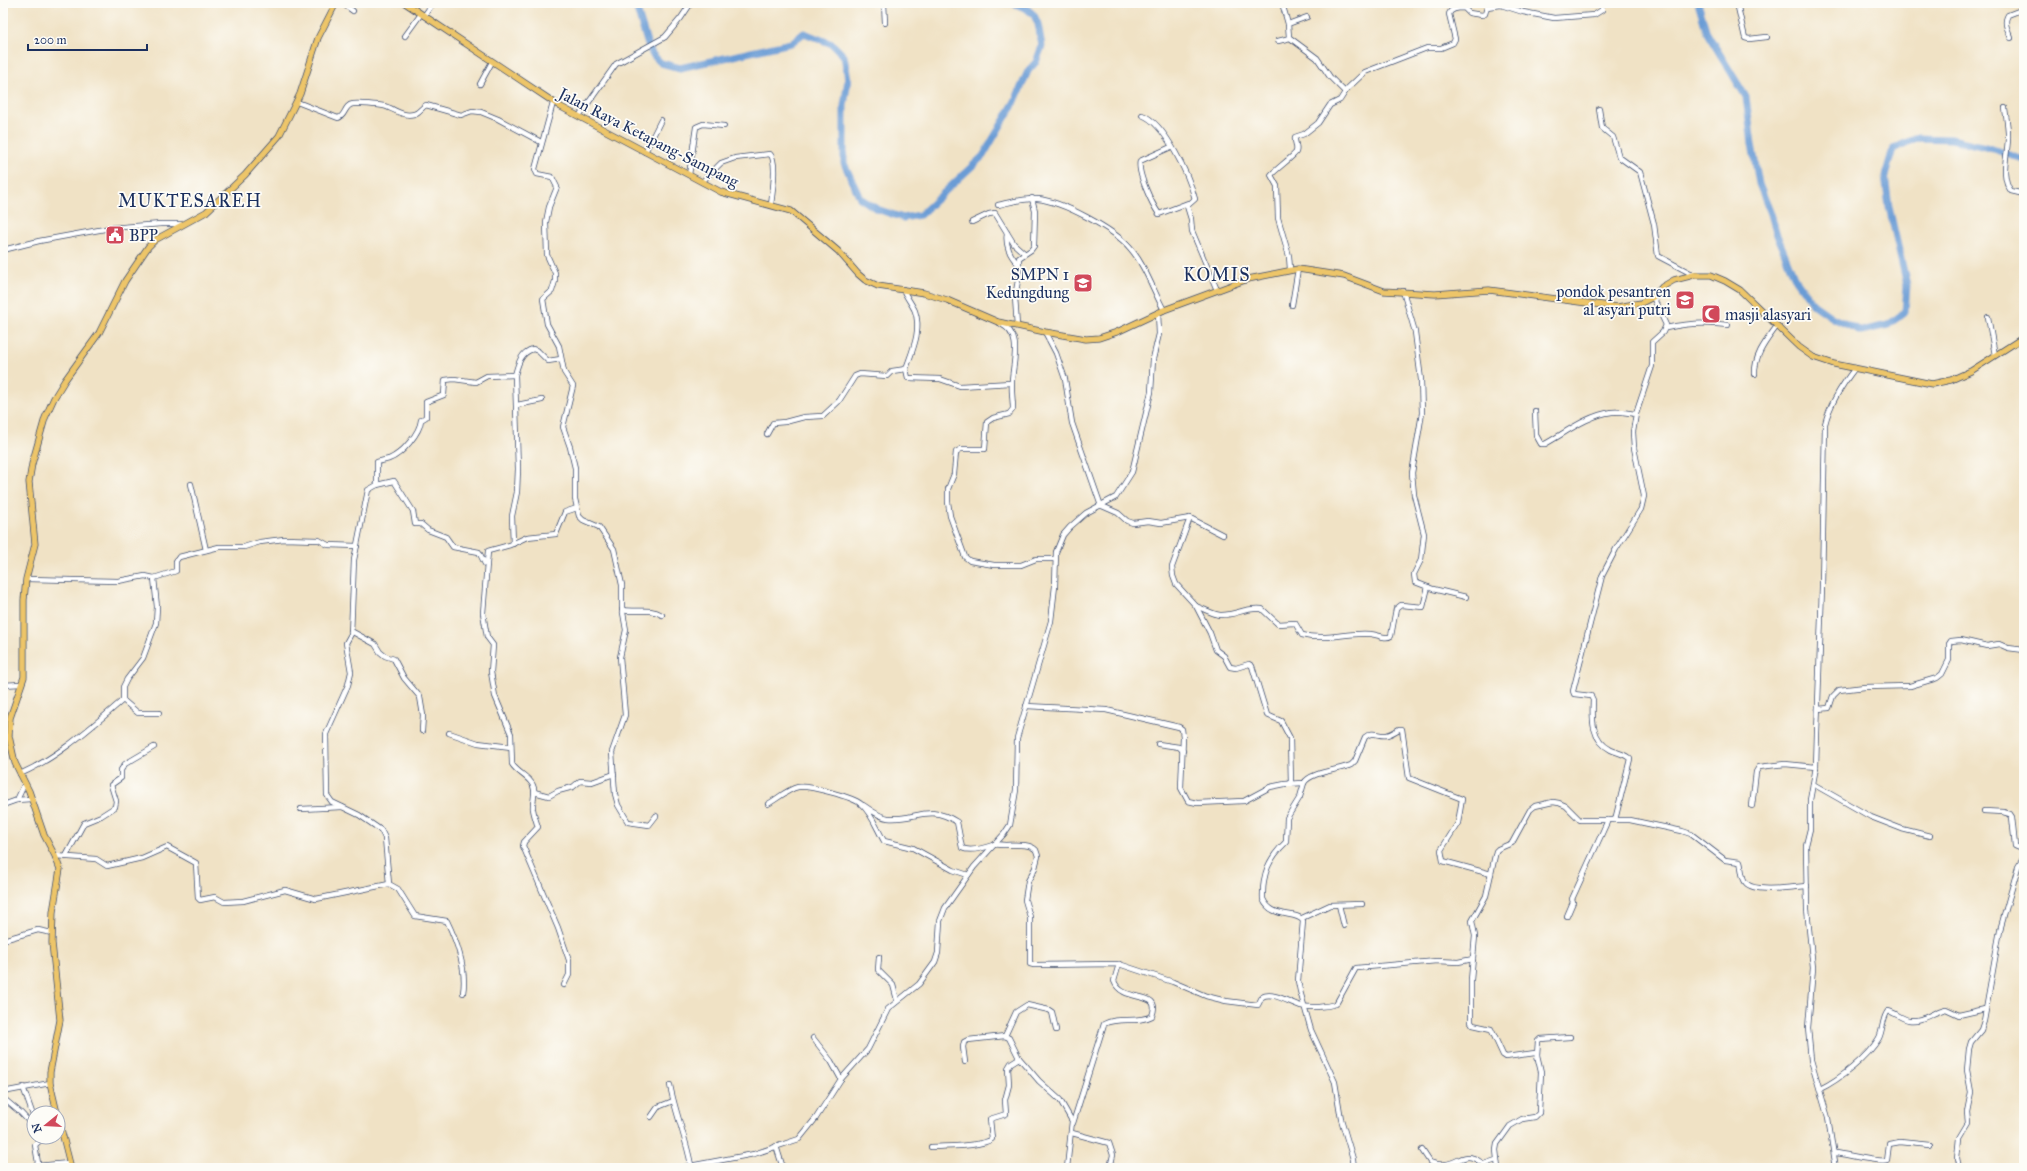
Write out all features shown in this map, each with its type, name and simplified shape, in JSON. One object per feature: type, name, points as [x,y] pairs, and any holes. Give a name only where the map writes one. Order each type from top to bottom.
[{"type":"main road","points":[[55,1105],[50,1083],[51,1064],[60,1020],[52,955],[52,933],[60,873],[56,856],[44,835],[31,798],[11,752],[9,730],[12,711],[21,684],[25,661],[24,614],[26,579],[35,544],[30,492],[30,473],[45,418],[64,380],[99,333],[125,281],[148,247],[155,240],[202,215],[246,175],[278,136],[307,77],[318,38],[336,3]]},
{"type":"main road","name":"Jalan Raya Ketapang-Sampang","points":[[406,3],[553,103],[729,195],[787,209],[796,214],[843,256],[865,280],[878,286],[924,293],[947,300],[998,322],[1045,332],[1086,339],[1099,338],[1117,332],[1161,311],[1248,279],[1290,269],[1298,269],[1344,276],[1384,291],[1435,294],[1489,290],[1617,307],[1641,303],[1653,297],[1668,284],[1694,275],[1711,275],[1735,287],[1799,347],[1813,357],[1834,364],[1932,384],[1958,378],[2024,336]]},
{"type":"main road","points":[[65,1145],[70,1165]]},
{"type":"street","points":[[342,3],[354,11]]},
{"type":"street","points":[[405,36],[432,3]]},
{"type":"street","points":[[579,116],[616,64],[652,45],[669,33],[691,3]]},
{"type":"street","points":[[884,3],[885,23]]},
{"type":"street","points":[[1282,3],[1288,24],[1289,37]]},
{"type":"street","points":[[1290,269],[1289,256],[1278,218],[1277,186],[1271,175],[1297,151],[1295,137],[1304,134],[1318,123],[1330,105],[1340,100],[1345,92],[1365,72],[1427,48],[1441,48],[1453,43],[1455,39],[1449,15],[1452,10],[1464,8],[1469,13],[1482,15],[1485,14],[1487,7],[1501,5],[1523,12],[1554,18],[1596,15],[1602,10],[1602,3]]},
{"type":"street","points":[[1737,3],[1745,38],[1766,37]]},
{"type":"street","points":[[2011,38],[2007,30],[2006,19],[2008,14],[2020,10],[2022,3]]},
{"type":"street","points":[[1288,24],[1307,17]]},
{"type":"street","points":[[1289,37],[1310,51],[1330,77],[1345,92]]},
{"type":"street","points":[[1278,41],[1289,37]]},
{"type":"street","points":[[480,84],[492,62]]},
{"type":"street","points":[[296,102],[338,118],[342,117],[348,106],[353,104],[383,106],[398,113],[408,115],[415,114],[427,105],[462,115],[472,111],[481,112],[505,122],[541,142]]},
{"type":"street","points":[[553,103],[541,142],[535,172],[552,177],[557,187],[549,208],[546,222],[547,255],[555,274],[555,280],[552,291],[543,299],[543,304],[547,324],[557,341],[564,372],[573,386],[563,427],[575,468],[575,499],[577,508],[581,519],[599,527],[615,551],[622,585],[622,610],[626,630],[620,657],[625,715],[612,752],[615,794],[618,805],[627,822],[649,825],[656,816]]},
{"type":"street","points":[[2005,108],[2008,143],[2006,178],[2009,188],[2016,194],[2024,194]]},
{"type":"street","points":[[1598,109],[1602,128],[1614,137],[1619,157],[1640,172],[1654,224],[1658,256],[1694,275]]},
{"type":"street","points":[[1142,116],[1153,121],[1171,147],[1183,168],[1194,198],[1194,201],[1188,204],[1159,214],[1149,195],[1141,171],[1140,160],[1171,147]]},
{"type":"street","points":[[645,152],[661,120]]},
{"type":"street","points":[[690,175],[697,126],[703,124],[724,126]]},
{"type":"street","points":[[702,182],[716,167],[724,162],[735,158],[770,154],[772,156],[774,169],[771,205]]},
{"type":"street","points":[[1017,326],[1015,297],[1019,258],[1024,253],[1031,250],[1034,246],[1035,211],[1032,198]]},
{"type":"street","points":[[679,1168],[691,1164],[717,1162],[754,1154],[795,1141],[802,1136],[841,1079],[868,1049],[878,1032],[886,1012],[898,1000],[919,984],[935,962],[938,953],[939,929],[942,915],[968,875],[1010,825],[1016,790],[1017,738],[1051,621],[1055,586],[1054,559],[1059,543],[1070,527],[1086,513],[1116,497],[1122,490],[1134,466],[1151,392],[1153,359],[1159,334],[1161,311],[1134,253],[1123,241],[1088,217],[1067,207],[1046,200],[1032,198],[998,205]]},
{"type":"street","points":[[1188,204],[1187,207],[1191,219],[1192,231],[1217,290]]},
{"type":"street","points":[[972,222],[993,213],[998,216],[1007,233],[1024,253]]},
{"type":"street","points":[[3,250],[39,240],[110,228],[161,224],[183,224]]},
{"type":"street","points":[[1007,233],[1009,252],[1019,265]]},
{"type":"street","points":[[1292,305],[1298,269]]},
{"type":"street","points":[[903,289],[914,310],[917,320],[916,336],[906,369],[908,378],[940,379],[960,386],[1011,383]]},
{"type":"street","points":[[1403,291],[1415,332],[1421,380],[1422,413],[1412,473],[1414,496],[1424,534],[1421,560],[1414,577],[1415,582],[1466,597]]},
{"type":"street","points":[[1653,297],[1666,328]]},
{"type":"street","points":[[1988,317],[1996,355]]},
{"type":"street","points":[[998,322],[1011,330],[1015,342],[1011,383],[1012,412],[993,418],[987,422],[985,450],[960,450],[956,452],[954,474],[948,489],[950,516],[965,557],[970,561],[994,565],[1021,565],[1036,560],[1054,559]]},
{"type":"street","points":[[1615,820],[1630,759],[1604,746],[1599,741],[1594,730],[1593,700],[1591,696],[1574,694],[1573,691],[1602,576],[1616,548],[1641,508],[1643,502],[1644,489],[1634,448],[1633,432],[1636,414],[1652,366],[1652,342],[1666,328],[1701,322],[1728,325]]},
{"type":"street","points":[[1755,374],[1754,364],[1756,358],[1777,326]]},
{"type":"street","points":[[1045,332],[1056,353],[1063,373],[1072,423],[1087,470],[1101,506],[1118,513],[1127,521],[1133,523],[1148,521],[1161,523],[1190,518],[1223,534]]},
{"type":"street","points":[[513,544],[512,516],[517,492],[518,469],[515,417],[517,405],[515,375],[520,359],[531,349],[538,351],[548,361],[561,359]]},
{"type":"street","points":[[1836,1168],[1830,1124],[1809,1047],[1808,1028],[1813,968],[1807,909],[1806,845],[1816,767],[1822,587],[1825,424],[1828,410],[1845,381],[1855,368]]},
{"type":"street","points":[[767,434],[773,422],[785,422],[804,416],[824,416],[839,401],[856,376],[860,374],[887,376],[892,371],[906,369]]},
{"type":"street","points":[[377,485],[377,462],[392,458],[416,435],[421,428],[422,420],[426,417],[426,402],[444,395],[445,380],[454,379],[476,382],[488,376],[515,375]]},
{"type":"street","points":[[517,405],[542,400]]},
{"type":"street","points":[[1535,411],[1536,435],[1541,444],[1545,444],[1574,427],[1603,414],[1615,412],[1636,414]]},
{"type":"street","points":[[389,884],[384,835],[373,824],[344,807],[332,802],[327,795],[328,754],[326,737],[329,724],[351,678],[351,664],[346,643],[351,631],[353,565],[368,490],[377,485],[394,481],[413,511],[415,524],[421,524],[428,530],[446,537],[453,547],[479,552],[488,569]]},
{"type":"street","points":[[191,484],[206,550]]},
{"type":"street","points":[[564,985],[569,975],[569,960],[558,928],[523,846],[524,842],[538,827],[533,810],[534,792],[531,781],[513,766],[511,734],[495,696],[491,672],[493,647],[487,637],[483,613],[488,569],[486,555],[488,551],[513,544],[527,537],[556,534],[565,512],[577,508]]},
{"type":"street","points":[[1190,518],[1172,567],[1176,584],[1196,606],[1210,633],[1216,650],[1224,656],[1230,667],[1236,668],[1249,664],[1252,666],[1267,715],[1281,721],[1290,738],[1291,784]]},
{"type":"street","points":[[26,579],[118,581],[145,576],[154,578],[176,571],[176,561],[179,557],[219,547],[244,547],[260,542],[284,539],[319,540],[328,545],[357,546]]},
{"type":"street","points":[[154,578],[157,607],[156,623],[143,658],[127,679],[123,687],[123,700],[138,713],[159,713]]},
{"type":"street","points":[[1196,606],[1219,615],[1227,615],[1245,609],[1262,609],[1278,624],[1295,623],[1302,635],[1308,637],[1370,634],[1388,638],[1391,636],[1396,609],[1401,606],[1423,607],[1428,587]]},
{"type":"street","points":[[622,610],[630,612],[650,610],[662,615]]},
{"type":"street","points":[[351,631],[375,644],[380,652],[385,656],[394,659],[404,678],[420,698],[423,715],[422,731]]},
{"type":"street","points":[[1818,709],[1829,708],[1833,696],[1839,690],[1865,687],[1910,686],[1937,678],[1942,674],[1949,660],[1949,644],[1951,641],[1961,640],[1987,646],[1999,644],[2008,648],[2024,650]]},
{"type":"street","points":[[3,685],[21,684]]},
{"type":"street","points":[[20,774],[41,763],[75,741],[123,700]]},
{"type":"street","points":[[1026,706],[1106,710],[1179,727],[1182,729],[1183,737],[1181,788],[1188,801],[1197,803],[1244,801],[1270,787],[1304,783]]},
{"type":"street","points":[[1362,904],[1327,906],[1302,918],[1275,912],[1265,903],[1263,895],[1265,876],[1271,858],[1286,842],[1287,818],[1300,797],[1304,783],[1307,779],[1318,774],[1351,765],[1355,761],[1365,737],[1373,733],[1387,735],[1399,729],[1402,730],[1409,778],[1462,799],[1458,823],[1441,850],[1443,861],[1491,874]]},
{"type":"street","points":[[448,733],[478,743],[511,747]]},
{"type":"street","points":[[1158,744],[1179,747],[1183,751]]},
{"type":"street","points":[[66,856],[84,823],[101,816],[114,807],[116,801],[111,785],[121,778],[122,767],[127,762],[154,747]]},
{"type":"street","points":[[1752,806],[1756,772],[1759,767],[1785,764],[1816,767]]},
{"type":"street","points":[[534,792],[551,795],[558,791],[573,787],[580,781],[592,782],[614,774]]},
{"type":"street","points":[[17,800],[25,783]]},
{"type":"street","points":[[1813,784],[1871,817],[1902,829],[1930,836]]},
{"type":"street","points":[[768,804],[791,790],[802,786],[852,799],[879,815],[888,818],[924,813],[938,813],[957,822],[962,848],[965,850],[977,849],[993,844],[1006,846],[1030,845],[1036,850],[1038,856],[1035,868],[1028,881],[1025,900],[1030,917],[1030,964],[1119,964],[1173,982],[1206,996],[1226,1001],[1258,1005],[1262,997],[1270,995],[1303,1006],[1330,1006],[1336,1004],[1356,968],[1437,961],[1458,962],[1473,959]]},
{"type":"street","points":[[3,805],[17,800],[31,798]]},
{"type":"street","points":[[1537,1054],[1506,1057],[1503,1055],[1491,1029],[1476,1026],[1471,1022],[1475,936],[1472,921],[1486,896],[1496,851],[1512,843],[1530,810],[1535,806],[1553,802],[1559,803],[1566,806],[1580,820],[1630,820],[1691,834],[1725,860],[1740,862],[1745,883],[1767,889],[1807,886]]},
{"type":"street","points":[[861,804],[884,841],[913,848],[953,870],[968,875]]},
{"type":"street","points":[[301,809],[344,807]]},
{"type":"street","points":[[1984,811],[2010,814],[2012,817],[2015,846],[2024,850]]},
{"type":"street","points":[[1567,916],[1573,902],[1572,899],[1608,820]]},
{"type":"street","points":[[56,856],[98,860],[107,866],[142,858],[161,848],[169,847],[196,863],[198,898],[200,900],[215,897],[224,902],[243,901],[285,890],[316,899],[389,884],[398,889],[415,916],[447,921],[456,942],[465,976],[463,993]]},
{"type":"street","points":[[1959,1168],[1957,1158],[1959,1138],[1968,1123],[1967,1112],[1971,1092],[1967,1070],[1969,1049],[1971,1042],[1981,1030],[1984,1021],[2000,930],[2018,867],[2024,857]]},
{"type":"street","points":[[1339,905],[1344,926]]},
{"type":"street","points":[[1302,918],[1303,924],[1298,981],[1303,1006],[1311,1030],[1335,1082],[1341,1119],[1353,1159],[1354,1168]]},
{"type":"street","points":[[3,940],[38,930],[52,933]]},
{"type":"street","points":[[879,956],[878,970],[893,985],[898,1000]]},
{"type":"street","points":[[1067,1168],[1073,1123],[1104,1024],[1113,1021],[1140,1021],[1152,1016],[1155,1008],[1154,1002],[1151,999],[1134,997],[1118,988],[1114,981],[1119,964]]},
{"type":"street","points":[[1005,1036],[1016,1012],[1027,1005],[1052,1012],[1056,1030]]},
{"type":"street","points":[[1820,1089],[1838,1079],[1869,1050],[1879,1037],[1888,1011],[1901,1018],[1912,1020],[1925,1019],[1946,1009],[1959,1015],[1985,1009]]},
{"type":"street","points":[[966,1062],[963,1048],[964,1042],[968,1040],[1005,1036],[1009,1038],[1020,1058],[1039,1081],[1060,1100],[1073,1123]]},
{"type":"street","points":[[1498,1168],[1496,1160],[1498,1144],[1510,1126],[1522,1119],[1535,1117],[1538,1113],[1541,1072],[1537,1054],[1538,1041],[1540,1039],[1570,1037]]},
{"type":"street","points":[[813,1038],[831,1061],[841,1079]]},
{"type":"street","points":[[932,1147],[974,1144],[988,1142],[992,1139],[990,1120],[1006,1114],[1005,1100],[1009,1085],[1008,1068],[1011,1063],[1020,1058]]},
{"type":"street","points":[[3,1092],[50,1083]]},
{"type":"street","points":[[670,1086],[672,1101],[681,1121],[691,1164]]},
{"type":"street","points":[[23,1087],[29,1105]]},
{"type":"street","points":[[3,1098],[26,1118]]},
{"type":"street","points":[[651,1117],[658,1107],[672,1101]]},
{"type":"street","points":[[1072,1133],[1109,1143],[1113,1155],[1110,1168]]},
{"type":"street","points":[[1835,1153],[1852,1155],[1881,1162],[1887,1160],[1889,1144],[1900,1142],[1930,1145]]},
{"type":"street","points":[[36,1145],[36,1167],[70,1165]]},
{"type":"street","points":[[776,1146],[782,1168]]},
{"type":"street","points":[[1422,1150],[1430,1162],[1442,1166],[1446,1166],[1466,1158],[1473,1158],[1484,1164],[1496,1160]]},
{"type":"waterway","points":[[635,3],[652,54],[661,63],[680,68],[791,43],[804,33],[832,44],[844,56],[848,79],[844,106],[844,163],[860,198],[877,209],[903,218],[920,215],[983,156],[1015,101],[1028,71],[1036,62],[1042,46],[1038,24],[1034,15],[1027,9],[1013,3]]},
{"type":"waterway","points":[[1698,3],[1707,33],[1746,97],[1759,184],[1794,277],[1813,304],[1833,318],[1861,331],[1888,325],[1905,312],[1907,285],[1889,207],[1885,176],[1893,149],[1916,138],[1951,139],[1986,147],[2024,159]]},
{"type":"place","name":"BPP","points":[[115,235]]},
{"type":"place","name":"SMPN 1 Kedungdung","points":[[1083,283]]},
{"type":"place","name":"pondok pesantren al asyari putri","points":[[1685,300]]},
{"type":"place","name":"masji alasyari","points":[[1711,314]]},
{"type":"district","name":"MUKTESAREH","points":[[190,201]]},
{"type":"district","name":"KOMIS","points":[[1217,275]]}]
